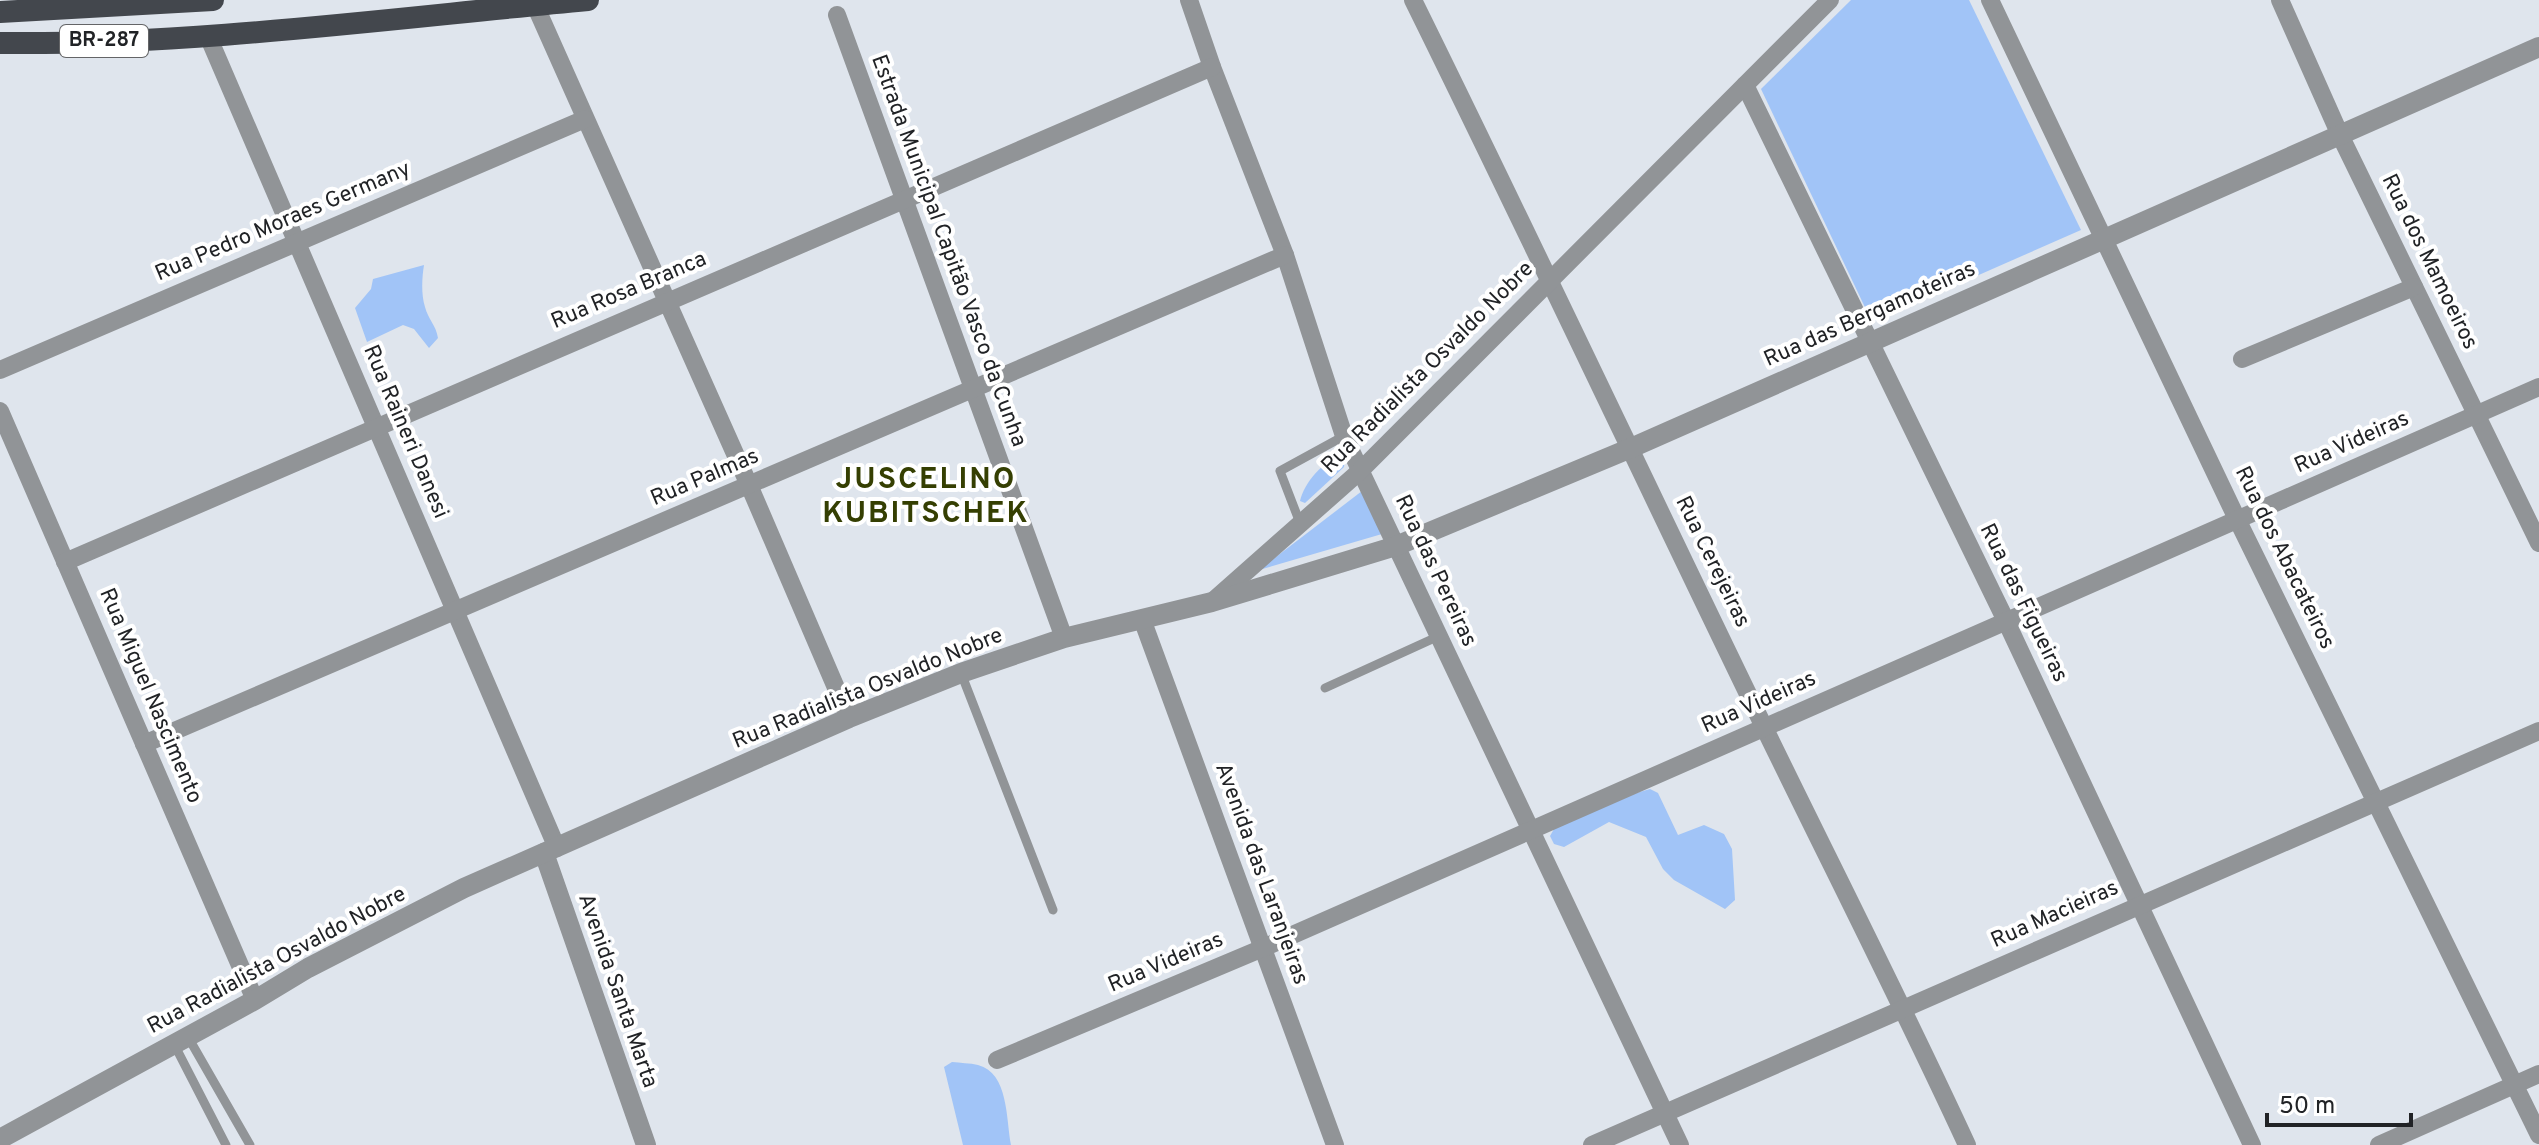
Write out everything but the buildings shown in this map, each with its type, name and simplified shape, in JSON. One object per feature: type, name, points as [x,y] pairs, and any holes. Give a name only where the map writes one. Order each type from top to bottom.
[{"type":"highway","name":"BR-287","points":[[12,8],[213,0]]},
{"type":"highway","name":"BR-287","points":[[0,43],[208,36],[588,0]]},
{"type":"street","name":"Rua das Pereiras","points":[[1189,0],[1285,255],[1344,436],[1680,1145]]},
{"type":"street","name":"Rua Cerejeiras","points":[[1413,0],[1551,280],[1764,727],[1904,1008],[1967,1145]]},
{"type":"street","name":"Rua Radialista Osvaldo Nobre","points":[[0,1139],[308,968],[550,850],[849,718],[961,673],[1064,638],[1212,602],[1360,471],[1830,0]]},
{"type":"street","name":"Rua dos Abacateiros","points":[[1990,0],[2237,519],[2539,1135]]},
{"type":"street","name":"Rua dos Mamoeiros","points":[[2280,0],[2340,135],[2539,543]]},
{"type":"street","points":[[535,5],[849,718]]},
{"type":"street","name":"Estrada Municipal Capitão Vasco da Cunha","points":[[837,15],[1064,638]]},
{"type":"street","name":"Rua Raineri Danesi","points":[[208,36],[455,611],[550,850]]},
{"type":"street","name":"Rua das Bergamoteiras","points":[[1212,602],[1396,546],[1631,448],[2539,47]]},
{"type":"street","name":"Rua Rosa Branca","points":[[65,562],[1212,67]]},
{"type":"street","name":"Rua das Figueiras","points":[[1745,85],[2006,621],[2252,1145]]},
{"type":"street","name":"Rua Pedro Moraes Germany","points":[[0,370],[585,119]]},
{"type":"street","name":"Rua Palmas","points":[[144,744],[1285,255]]},
{"type":"street","points":[[2242,359],[2414,287]]},
{"type":"street","name":"Rua Videiras","points":[[997,1060],[1263,948],[2539,387]]},
{"type":"street","name":"Rua Miguel Nascimento","points":[[0,411],[255,1000]]},
{"type":"street","name":"Avenida das Laranjeiras","points":[[1142,619],[1335,1145]]},
{"type":"street","name":"Rua Macieiras","points":[[1592,1145],[2539,731]]},
{"type":"street","name":"Avenida Santa Marta","points":[[550,850],[646,1145]]},
{"type":"street","points":[[2379,1145],[2539,1074]]},
{"type":"lane","points":[[1300,524],[1280,471],[1344,436]]},
{"type":"lane","points":[[1325,688],[1439,636]]},
{"type":"lane","points":[[961,673],[1053,910]]},
{"type":"lane","points":[[181,1040],[226,1145]]},
{"type":"lane","points":[[181,1040],[250,1145]]},
{"type":"shaded area","points":[[1851,0],[1969,0],[2081,230],[1872,322],[1761,89]]},
{"type":"shaded area","points":[[424,265],[424,302],[438,338],[429,348],[414,329],[403,325],[367,342],[355,308],[371,289],[373,279]]},
{"type":"shaded area","points":[[1341,455],[1345,458],[1344,467],[1305,503],[1300,501],[1315,474]]},
{"type":"shaded area","points":[[1362,491],[1382,534],[1259,570]]},
{"type":"shaded area","points":[[1650,789],[1658,793],[1678,835],[1704,825],[1724,834],[1732,849],[1735,900],[1725,909],[1674,880],[1663,869],[1646,837],[1609,822],[1564,847],[1554,844],[1550,836],[1554,829],[1626,796]]},
{"type":"shaded area","points":[[952,1062],[978,1065],[996,1077],[1004,1099],[1011,1145],[963,1145],[944,1067]]},
{"type":"district","name":"JUSCELINO KUBITSCHEK","points":[[926,497]]}]
